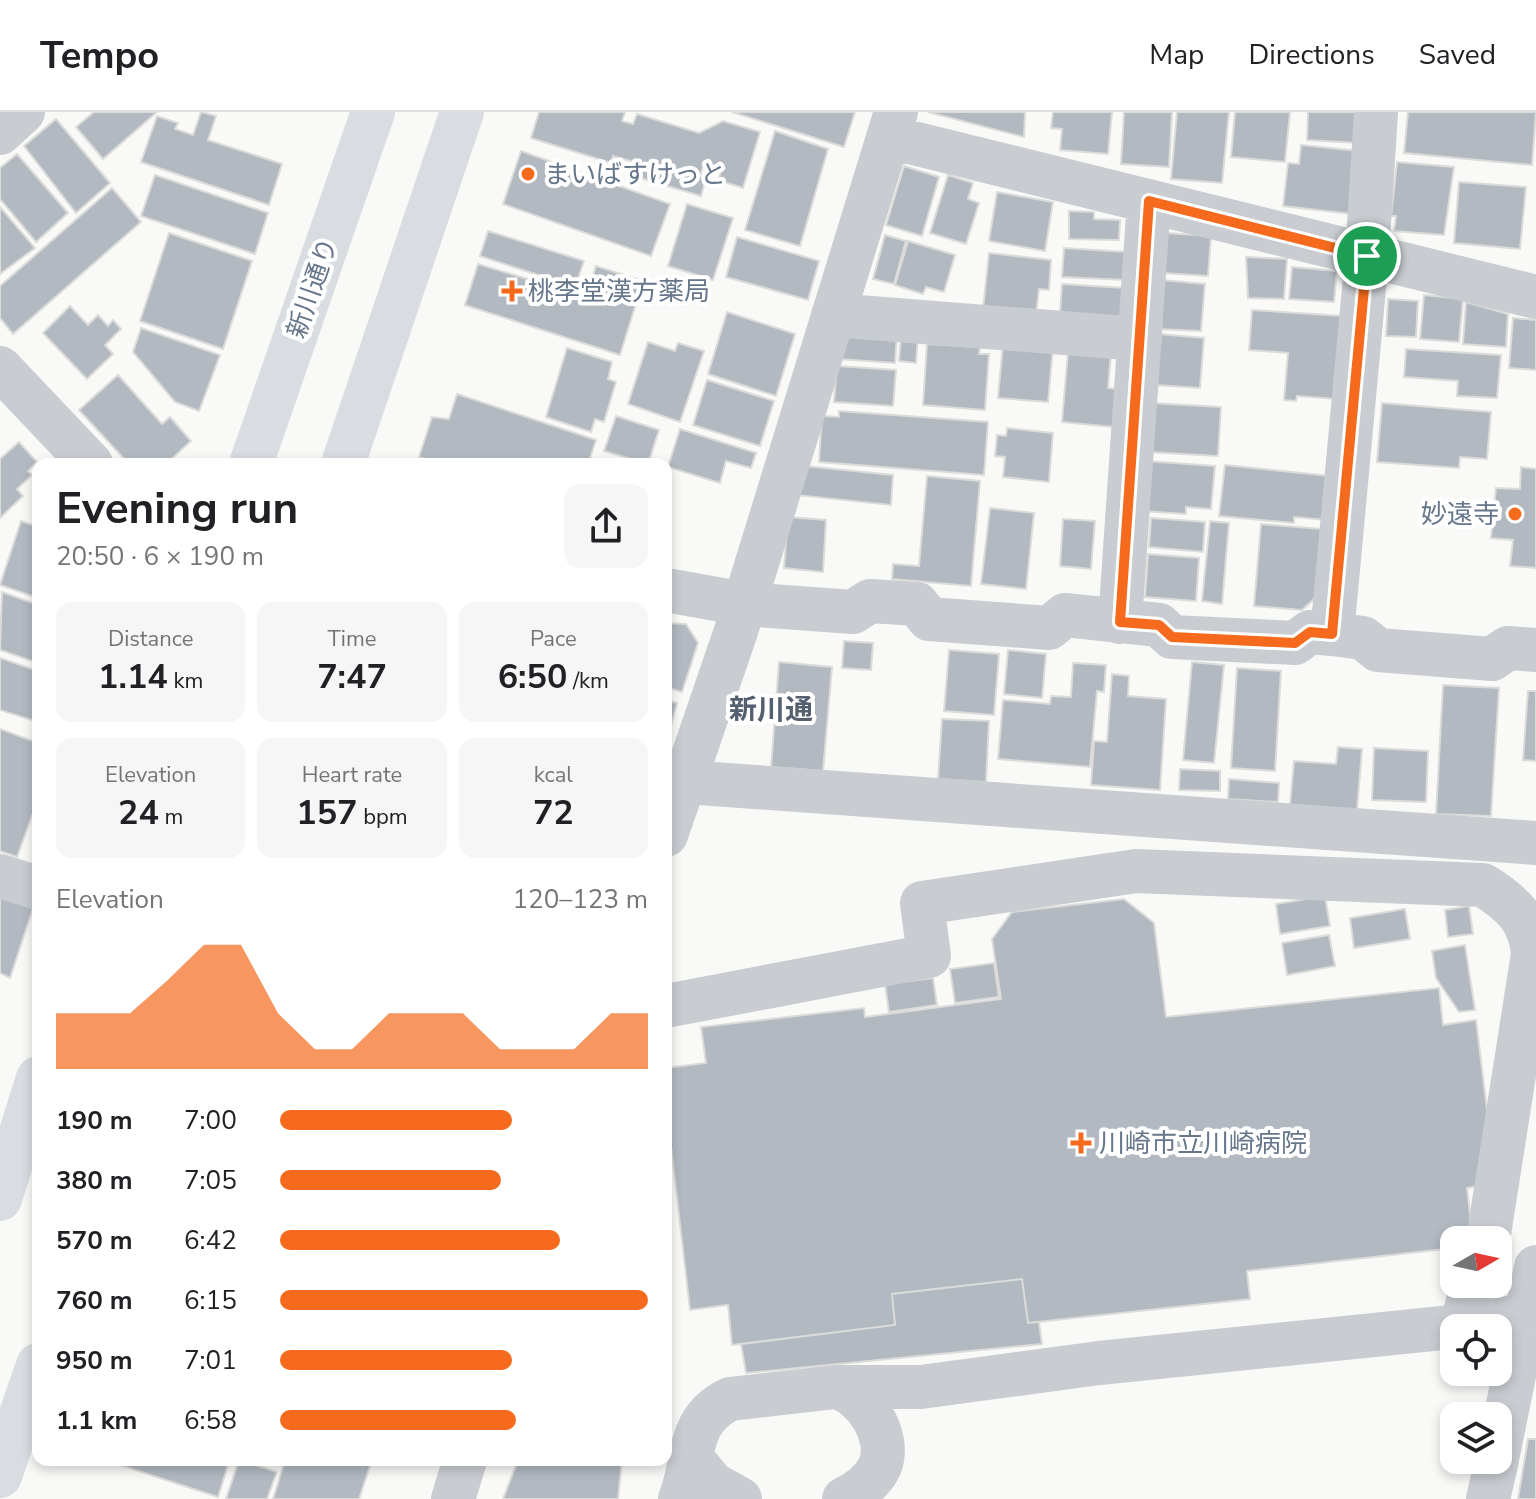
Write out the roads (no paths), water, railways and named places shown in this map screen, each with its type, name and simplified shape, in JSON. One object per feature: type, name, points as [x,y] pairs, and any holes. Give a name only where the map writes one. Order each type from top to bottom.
[{"type":"main road","name":"新川通り","points":[[253,458],[373,112]]},
{"type":"main road","points":[[345,458],[462,112]]},
{"type":"main road","points":[[0,1199],[32,1097]]},
{"type":"main road","points":[[0,1476],[7,1431],[32,1378]]},
{"type":"street","points":[[0,133],[23,112]]},
{"type":"street","points":[[1332,634],[1367,256],[1376,112]]},
{"type":"street","points":[[672,818],[744,604],[892,124],[1149,201],[1536,297]]},
{"type":"street","points":[[1120,622],[1149,201]]},
{"type":"street","points":[[833,315],[1140,339]]},
{"type":"street","points":[[0,368],[85,458]]},
{"type":"street","points":[[672,591],[744,604],[853,612],[870,601],[917,604],[929,619],[1049,628],[1065,615],[1159,625],[1172,637],[1295,643],[1310,632],[1363,638],[1378,650],[1492,659],[1508,648],[1536,650]]},
{"type":"street","points":[[685,782],[1536,843]]},
{"type":"street","points":[[672,1005],[929,956],[922,903],[1121,873],[1483,885],[1504,898],[1522,916],[1531,934],[1533,954],[1490,1226]]},
{"type":"street","points":[[0,876],[32,886]]},
{"type":"street","points":[[1509,1402],[1536,1267]]},
{"type":"street","points":[[1512,1318],[1527,1315]]},
{"type":"street","points":[[740,1499],[713,1484],[683,1455],[716,1406],[730,1399],[835,1387],[921,1387],[1099,1363],[1440,1328]]},
{"type":"street","points":[[835,1387],[845,1389],[865,1407],[878,1429],[881,1444],[881,1464],[870,1481],[844,1499]]},
{"type":"street","points":[[453,1499],[463,1466]]},
{"type":"street","points":[[1488,1499],[1493,1474]]},
{"type":"place","name":"まいばすけっと","points":[[528,174]]},
{"type":"place","name":"桃李堂漢方薬局","points":[[512,291]]},
{"type":"place","name":"妙遠寺","points":[[1515,514]]},
{"type":"place","name":"川崎市立川崎病院","points":[[1081,1143]]},
{"type":"district","name":"新川通","points":[[771,709]]}]
